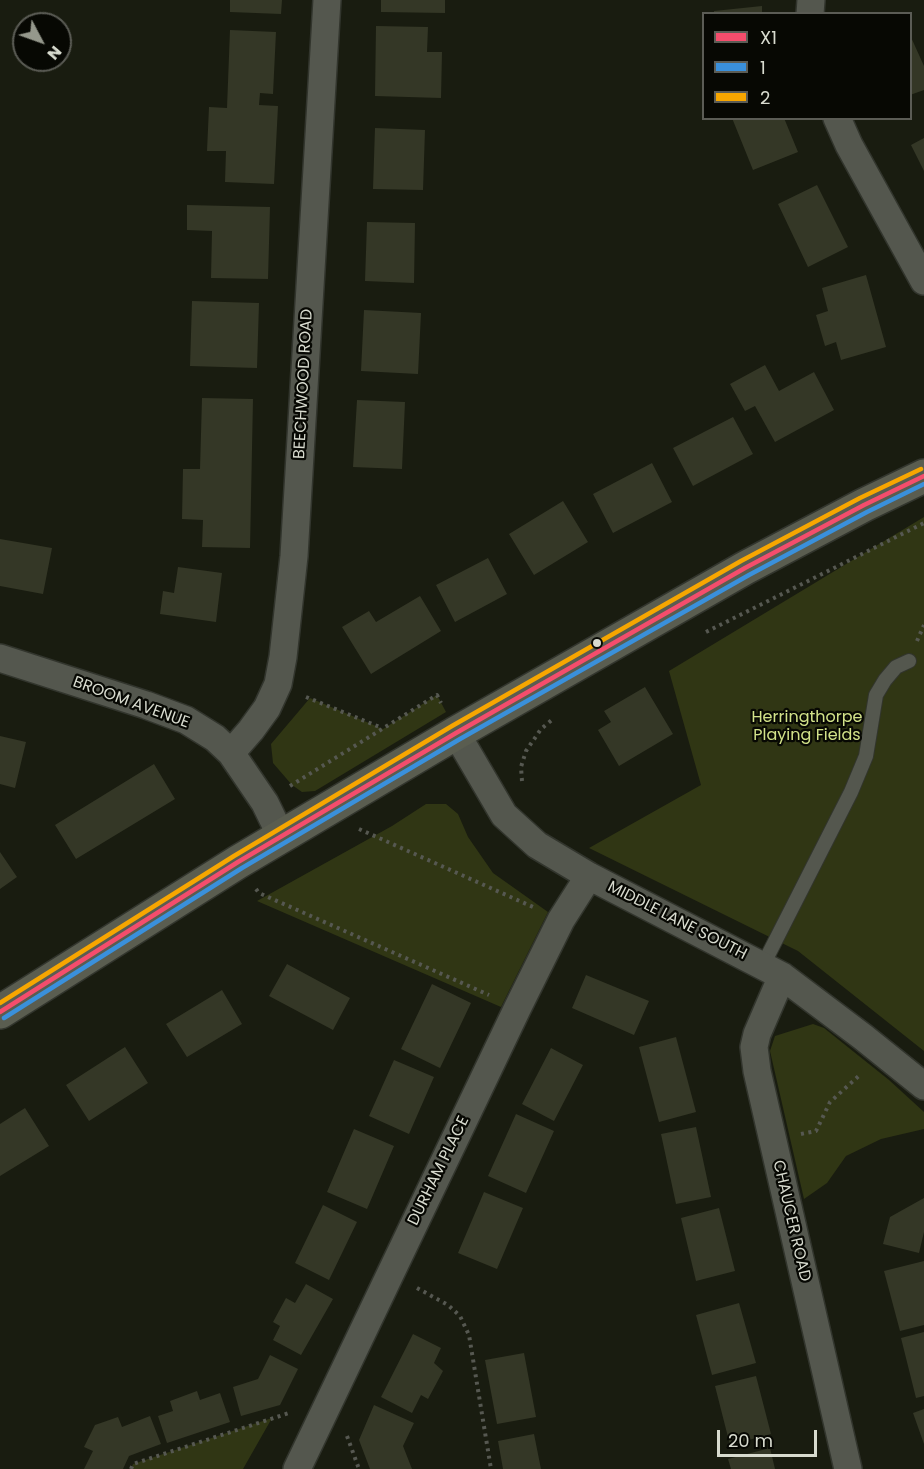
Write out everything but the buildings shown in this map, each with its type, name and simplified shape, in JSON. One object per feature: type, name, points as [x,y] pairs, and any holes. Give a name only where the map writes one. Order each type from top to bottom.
[{"type":"main road","points":[[0,1012],[238,862],[456,733],[745,568],[924,476]]},
{"type":"street","name":"BEECHWOOD ROAD","points":[[231,753],[267,708],[278,684],[283,657],[294,556],[327,0]]},
{"type":"street","points":[[838,120],[849,145],[924,281]]},
{"type":"street","name":"BROOM AVENUE","points":[[0,658],[146,705],[186,720],[215,738],[231,753],[265,803],[281,836]]},
{"type":"street","name":"MIDDLE LANE SOUTH","points":[[456,733],[504,815],[537,845],[589,876],[773,970],[924,1086]]},
{"type":"street","name":"DURHAM PLACE","points":[[297,1469],[518,1007],[561,920],[589,876]]},
{"type":"street","name":"CHAUCER ROAD","points":[[773,970],[754,1047],[757,1071],[848,1469]]},
{"type":"lane","points":[[773,970],[866,756],[876,694],[896,667],[909,661]]},
{"type":"path","points":[[697,637],[924,524]]},
{"type":"path","points":[[278,684],[383,729]]},
{"type":"path","points":[[265,803],[437,695],[456,733]]},
{"type":"path","points":[[522,785],[521,767],[526,751],[541,729],[556,717]]},
{"type":"path","points":[[323,811],[384,842],[561,920]]},
{"type":"path","points":[[238,862],[259,893],[518,1007]]},
{"type":"path","points":[[772,1139],[816,1131],[830,1102],[883,1053]]},
{"type":"path","points":[[390,1274],[448,1305],[460,1316],[469,1335],[491,1469]]},
{"type":"path","points":[[131,1469],[133,1464],[291,1413],[328,1404]]},
{"type":"green space","name":"Herringthorpe Playing Fields","points":[[924,517],[924,1051],[798,951],[589,848],[701,785],[669,671]]},
{"type":"green space","points":[[437,695],[446,712],[315,791],[302,792],[292,785],[273,763],[271,744],[310,698],[383,729]]},
{"type":"green space","points":[[426,804],[446,804],[458,814],[468,837],[493,873],[548,912],[501,1007],[257,901],[392,826]]},
{"type":"green space","points":[[813,1024],[824,1028],[889,1080],[924,1112],[924,1129],[881,1139],[846,1156],[827,1183],[804,1199],[770,1051],[775,1036]]},
{"type":"green space","points":[[272,1418],[243,1469],[131,1469],[133,1464]]},
{"type":"transit line","name":"2","points":[[0,1003],[234,856],[452,726],[741,561],[860,498],[921,469]]},
{"type":"transit line","name":"X1","points":[[0,1012],[238,862],[456,733],[745,568],[924,476]]},
{"type":"transit line","name":"1","points":[[4,1018],[242,868],[460,739],[749,575],[924,484]]}]
